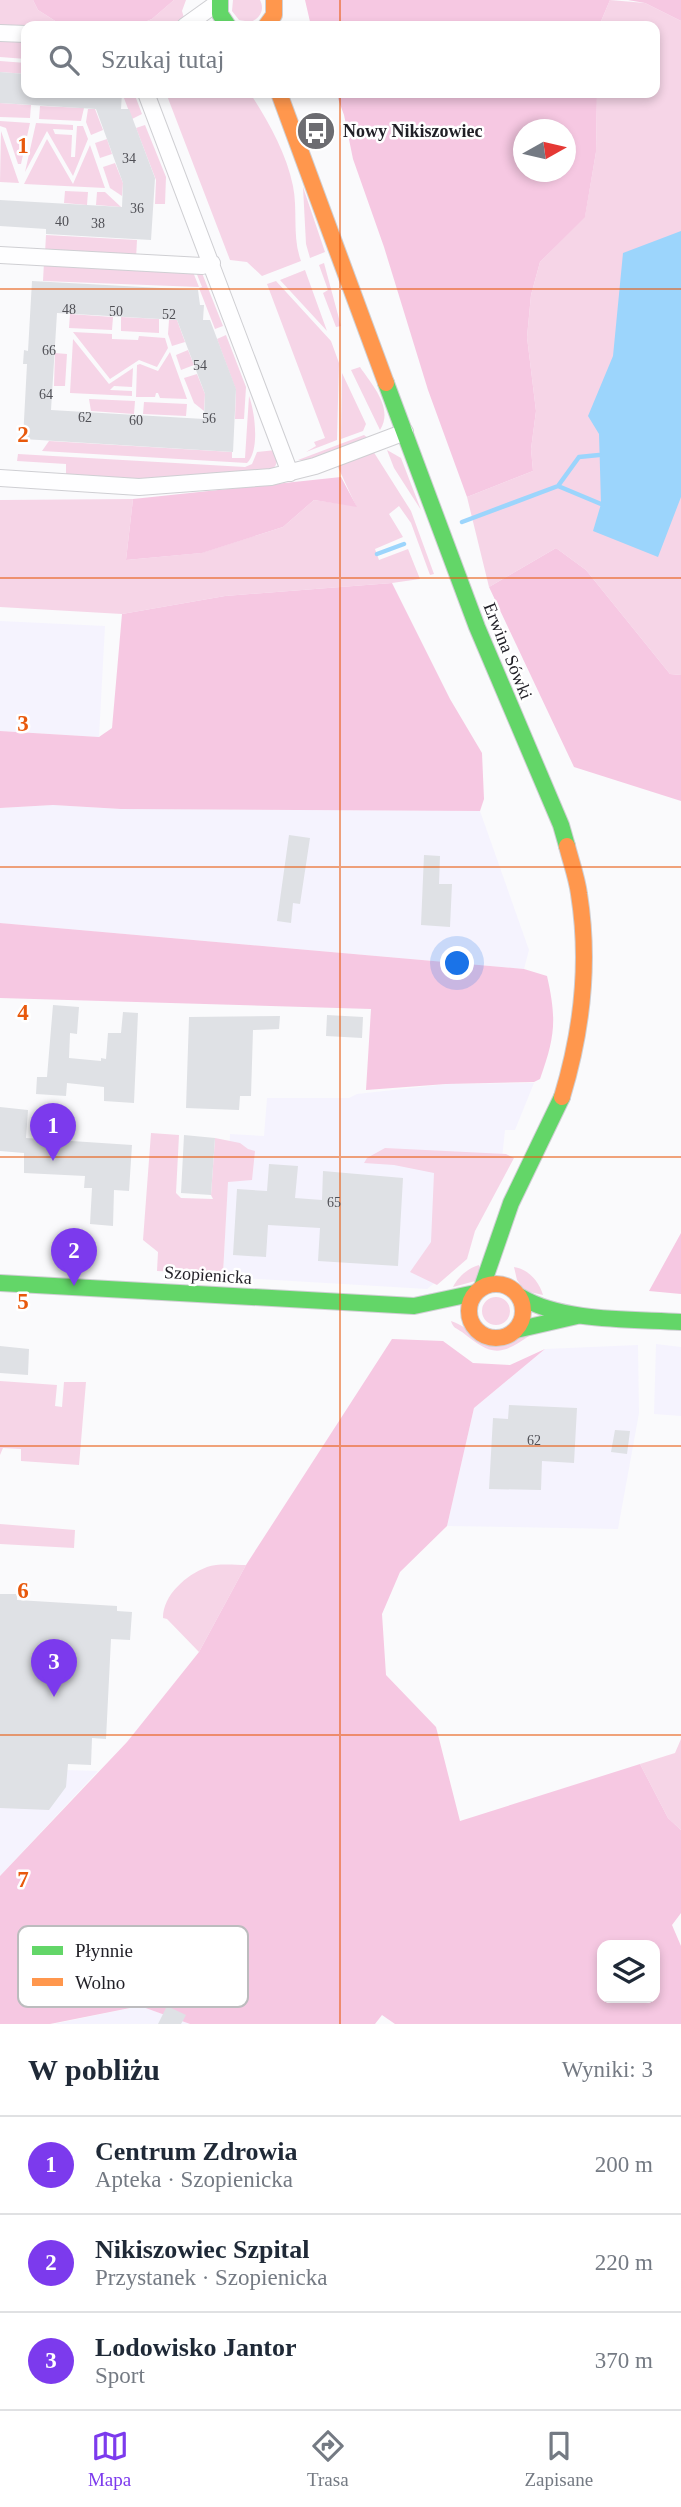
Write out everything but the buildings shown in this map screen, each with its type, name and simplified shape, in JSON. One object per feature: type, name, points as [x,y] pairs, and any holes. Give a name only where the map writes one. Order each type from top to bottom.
[{"type":"street","points":[[192,21],[220,0]]},
{"type":"street","points":[[220,0],[220,14],[225,21]]},
{"type":"street","points":[[270,21],[275,7],[274,0]]},
{"type":"street","points":[[0,33],[21,34]]},
{"type":"street","points":[[148,98],[290,473]]},
{"type":"street","name":"Erwina Sówki","points":[[281,98],[477,627],[561,825],[575,874],[582,917],[584,984],[574,1057],[555,1117],[516,1193],[479,1290]]},
{"type":"street","points":[[0,255],[202,266],[212,263]]},
{"type":"street","points":[[0,478],[139,486],[250,479],[290,473],[405,432]]},
{"type":"street","points":[[502,1229],[508,1266],[524,1315],[516,1330]]},
{"type":"street","name":"Szopienicka","points":[[0,1283],[414,1306],[473,1325]]},
{"type":"street","points":[[577,1316],[516,1330],[502,1338],[493,1338],[485,1336],[473,1325],[469,1309],[479,1290],[499,1283],[529,1302],[577,1316],[681,1322]]},
{"type":"street","name":"Szopienicka","points":[[414,1306],[479,1290]]},
{"type":"shaded area","points":[[0,0],[33,0],[38,10],[55,21],[21,21],[21,27],[0,27]]},
{"type":"shaded area","points":[[33,0],[174,0],[147,21],[55,21],[38,10]]},
{"type":"shaded area","points":[[174,0],[186,0],[182,11],[184,18],[178,21],[147,21]]},
{"type":"shaded area","points":[[233,0],[260,0],[262,7],[261,13],[252,21],[239,20],[232,11]]},
{"type":"shaded area","points":[[305,0],[610,0],[601,21],[310,21]]},
{"type":"shaded area","points":[[610,0],[645,3],[681,21],[681,675],[670,674],[586,570],[556,548],[489,587],[467,497],[533,471],[531,449],[536,411],[527,337],[531,295],[540,262],[585,216],[596,152],[597,98],[660,98],[660,21],[601,21]]},
{"type":"shaded area","points":[[628,0],[681,0],[681,21],[645,3]]},
{"type":"shaded area","points":[[0,38],[21,40],[21,59],[0,57]]},
{"type":"shaded area","points":[[0,61],[21,63],[21,74],[0,72]]},
{"type":"shaded area","points":[[124,98],[136,98],[142,114],[132,119]]},
{"type":"shaded area","points":[[168,98],[253,98],[276,137],[286,161],[294,195],[301,261],[262,276],[247,262],[230,260]]},
{"type":"shaded area","points":[[338,98],[597,98],[596,152],[585,217],[540,262],[531,295],[527,337],[536,411],[531,449],[533,471],[467,497],[428,390],[384,247],[353,159]]},
{"type":"shaded area","points":[[0,103],[31,105],[30,118],[0,117]]},
{"type":"shaded area","points":[[40,106],[84,108],[81,121],[39,119]]},
{"type":"shaded area","points":[[88,109],[95,109],[103,130],[91,135],[86,122]]},
{"type":"shaded area","points":[[0,121],[30,123],[21,164],[18,164],[6,128],[0,126]]},
{"type":"shaded area","points":[[36,123],[73,125],[73,130],[53,129],[55,134],[72,135],[71,157],[75,157],[77,126],[83,126],[88,139],[73,176],[47,131],[25,172]]},
{"type":"shaded area","points":[[145,125],[166,177],[165,204],[155,204],[156,180],[136,128]]},
{"type":"shaded area","points":[[1,131],[19,183],[0,182]]},
{"type":"shaded area","points":[[47,139],[73,184],[90,145],[105,188],[24,184]]},
{"type":"shaded area","points":[[107,139],[112,154],[100,158],[95,143]]},
{"type":"shaded area","points":[[115,163],[123,183],[122,196],[110,188],[103,167]]},
{"type":"shaded area","points":[[303,187],[325,252],[310,258],[306,244]]},
{"type":"shaded area","points":[[65,191],[88,192],[87,205],[64,203]]},
{"type":"shaded area","points":[[97,192],[105,192],[121,207],[96,205]]},
{"type":"shaded area","points":[[46,235],[137,240],[136,259],[45,253]]},
{"type":"shaded area","points":[[44,262],[193,272],[199,287],[43,281]]},
{"type":"shaded area","points":[[324,263],[341,326],[336,327],[323,293],[328,290],[319,265]]},
{"type":"shaded area","points":[[305,270],[327,331],[280,280]]},
{"type":"shaded area","points":[[196,272],[202,273],[223,326],[215,329],[199,288],[202,287]]},
{"type":"shaded area","points":[[276,281],[331,341],[339,363],[337,440],[306,452],[316,446],[314,442],[325,438],[267,284]]},
{"type":"shaded area","points":[[70,314],[113,317],[112,330],[69,328]]},
{"type":"shaded area","points":[[121,317],[159,319],[159,333],[121,331]]},
{"type":"shaded area","points":[[169,320],[177,320],[185,342],[172,346],[168,334]]},
{"type":"shaded area","points":[[73,332],[112,334],[112,339],[138,340],[139,336],[165,338],[168,348],[157,367],[139,360],[110,379]]},
{"type":"shaded area","points":[[226,335],[246,387],[244,419],[235,419],[236,390],[217,339]]},
{"type":"shaded area","points":[[73,339],[109,384],[133,368],[132,387],[114,386],[110,390],[132,391],[132,396],[70,393]]},
{"type":"shaded area","points":[[188,350],[194,365],[181,370],[176,355]]},
{"type":"shaded area","points":[[170,352],[187,399],[160,398],[158,393],[155,397],[136,397],[137,365],[158,371]]},
{"type":"shaded area","points":[[55,353],[67,354],[65,386],[54,386]]},
{"type":"shaded area","points":[[360,367],[383,405],[384,422],[380,430],[351,370]]},
{"type":"shaded area","points":[[342,373],[366,424],[363,431],[341,439]]},
{"type":"shaded area","points":[[197,374],[205,394],[204,411],[194,403],[184,378]]},
{"type":"shaded area","points":[[249,396],[255,441],[254,450],[247,463],[42,451],[49,441],[232,452],[232,458],[245,458]]},
{"type":"shaded area","points":[[89,399],[135,401],[134,414],[91,411]]},
{"type":"shaded area","points":[[144,402],[187,404],[186,416],[143,414]]},
{"type":"shaded area","points":[[364,435],[368,438],[308,460],[298,460]]},
{"type":"shaded area","points":[[276,450],[276,464],[270,471],[136,480],[66,476],[66,464],[17,461],[18,454],[245,467],[252,464],[257,452]]},
{"type":"shaded area","points":[[387,450],[401,458],[421,510],[394,468]]},
{"type":"shaded area","points":[[373,451],[411,511],[434,574],[430,575],[411,523],[399,506],[389,514],[403,537],[375,549],[379,560],[408,549],[420,579],[225,596],[122,614],[0,607],[0,500],[133,499],[126,560],[201,553],[283,527],[314,500],[356,506],[337,465]]},
{"type":"shaded area","points":[[341,477],[357,507],[314,500],[283,527],[202,553],[126,560],[133,499]]},
{"type":"shaded area","points":[[556,548],[586,570],[670,674],[681,675],[681,801],[574,767],[489,587]]},
{"type":"shaded area","points":[[392,583],[450,699],[482,753],[484,799],[480,811],[121,809],[53,805],[0,808],[0,731],[99,737],[112,728],[122,614],[225,596]]},
{"type":"shaded area","points":[[0,621],[105,626],[99,737],[0,731]]},
{"type":"shaded area","points":[[53,805],[121,809],[480,811],[529,950],[524,969],[0,923],[0,808]]},
{"type":"shaded area","points":[[0,923],[524,969],[547,976],[553,1017],[549,1051],[540,1079],[534,1082],[446,1084],[366,1090],[371,1009],[0,998]]},
{"type":"shaded area","points":[[534,1083],[515,1130],[505,1130],[502,1159],[442,1277],[427,1289],[223,1277],[230,1134],[264,1136],[267,1098],[349,1098],[357,1094],[447,1084]]},
{"type":"shaded area","points":[[151,1133],[179,1135],[176,1193],[181,1198],[213,1199],[211,1195],[215,1138],[240,1143],[255,1151],[252,1180],[228,1182],[223,1274],[157,1271],[158,1252],[143,1240]]},
{"type":"shaded area","points":[[385,1148],[506,1154],[514,1158],[475,1231],[467,1259],[437,1285],[410,1272],[431,1242],[434,1173],[394,1165],[364,1163],[367,1158]]},
{"type":"shaded area","points":[[681,1233],[681,1294],[649,1291]]},
{"type":"shaded area","points":[[479,1265],[479,1280],[453,1287],[464,1273]]},
{"type":"shaded area","points":[[514,1267],[532,1276],[543,1295],[525,1291],[517,1280]]},
{"type":"shaded area","points":[[496,1297],[506,1301],[510,1311],[506,1321],[496,1325],[486,1321],[482,1311],[486,1301]]},
{"type":"shaded area","points":[[451,1321],[491,1345],[510,1342],[524,1333],[529,1336],[509,1348],[487,1349],[455,1328]]},
{"type":"shaded area","points":[[392,1339],[443,1341],[473,1363],[510,1365],[545,1349],[474,1408],[447,1526],[400,1572],[382,1614],[386,1675],[436,1727],[460,1821],[640,1764],[668,1818],[681,1830],[681,1913],[672,1925],[681,1946],[681,2024],[395,2024],[382,2015],[375,2024],[190,2024],[143,2007],[248,2007],[248,1926],[18,1926],[18,2007],[135,2007],[50,2024],[0,2024],[0,1876],[127,1742],[199,1652],[246,1565]]},
{"type":"shaded area","points":[[656,1344],[681,1347],[681,1416],[654,1414]]},
{"type":"shaded area","points":[[638,1345],[639,1413],[618,1529],[447,1526],[474,1408],[545,1349]]},
{"type":"shaded area","points":[[0,1381],[57,1385],[55,1406],[62,1407],[64,1382],[86,1382],[79,1465],[21,1461],[21,1449],[3,1448],[0,1455]]},
{"type":"shaded area","points":[[0,1524],[75,1530],[74,1548],[0,1544]]},
{"type":"shaded area","points":[[246,1565],[199,1652],[163,1618],[167,1601],[184,1581],[207,1567]]},
{"type":"shaded area","points":[[681,1739],[681,1830],[668,1818],[640,1764],[675,1753]]},
{"type":"shaded area","points":[[0,1768],[98,1771],[0,1876]]},
{"type":"shaded area","points":[[143,2007],[190,2024],[54,2024]]},
{"type":"water","points":[[681,231],[681,497],[658,557],[593,531],[601,504],[599,434],[588,416],[613,356],[623,253]]},
{"type":"waterway","points":[[462,522],[558,486],[579,457],[599,455]]},
{"type":"waterway","points":[[558,486],[601,504]]},
{"type":"waterway","points":[[377,554],[404,544]]},
{"type":"traffic: fast","points":[[220,0],[220,14],[225,21]]},
{"type":"traffic: fast","points":[[386,383],[477,627],[561,825],[567,846]]},
{"type":"traffic: fast","points":[[482,1287],[511,1203],[562,1097]]},
{"type":"traffic: fast","points":[[0,1283],[414,1306],[475,1293]]},
{"type":"traffic: fast","points":[[521,1297],[538,1305],[577,1315],[681,1322]]},
{"type":"traffic: fast","points":[[516,1330],[577,1316]]},
{"type":"traffic: slow","points":[[270,21],[274,15],[274,0]]},
{"type":"traffic: slow","points":[[281,98],[386,383]]},
{"type":"traffic: slow","points":[[562,1097],[575,1047],[584,971],[579,894],[567,846]]},
{"type":"traffic: slow","points":[[501,1284],[511,1288],[519,1296],[523,1311],[519,1326],[511,1334],[491,1338],[481,1334],[473,1326],[469,1306],[473,1296],[481,1288],[501,1284]]},
{"type":"place","name":"Nowy Nikiszowiec","points":[[316,131]]},
{"type":"place","name":"Centrum Zdrowia","points":[[53,1161]]},
{"type":"place","name":"Nikiszowiec Szpital","points":[[74,1286]]},
{"type":"place","name":"Lodowisko Jantor","points":[[54,1697]]}]
